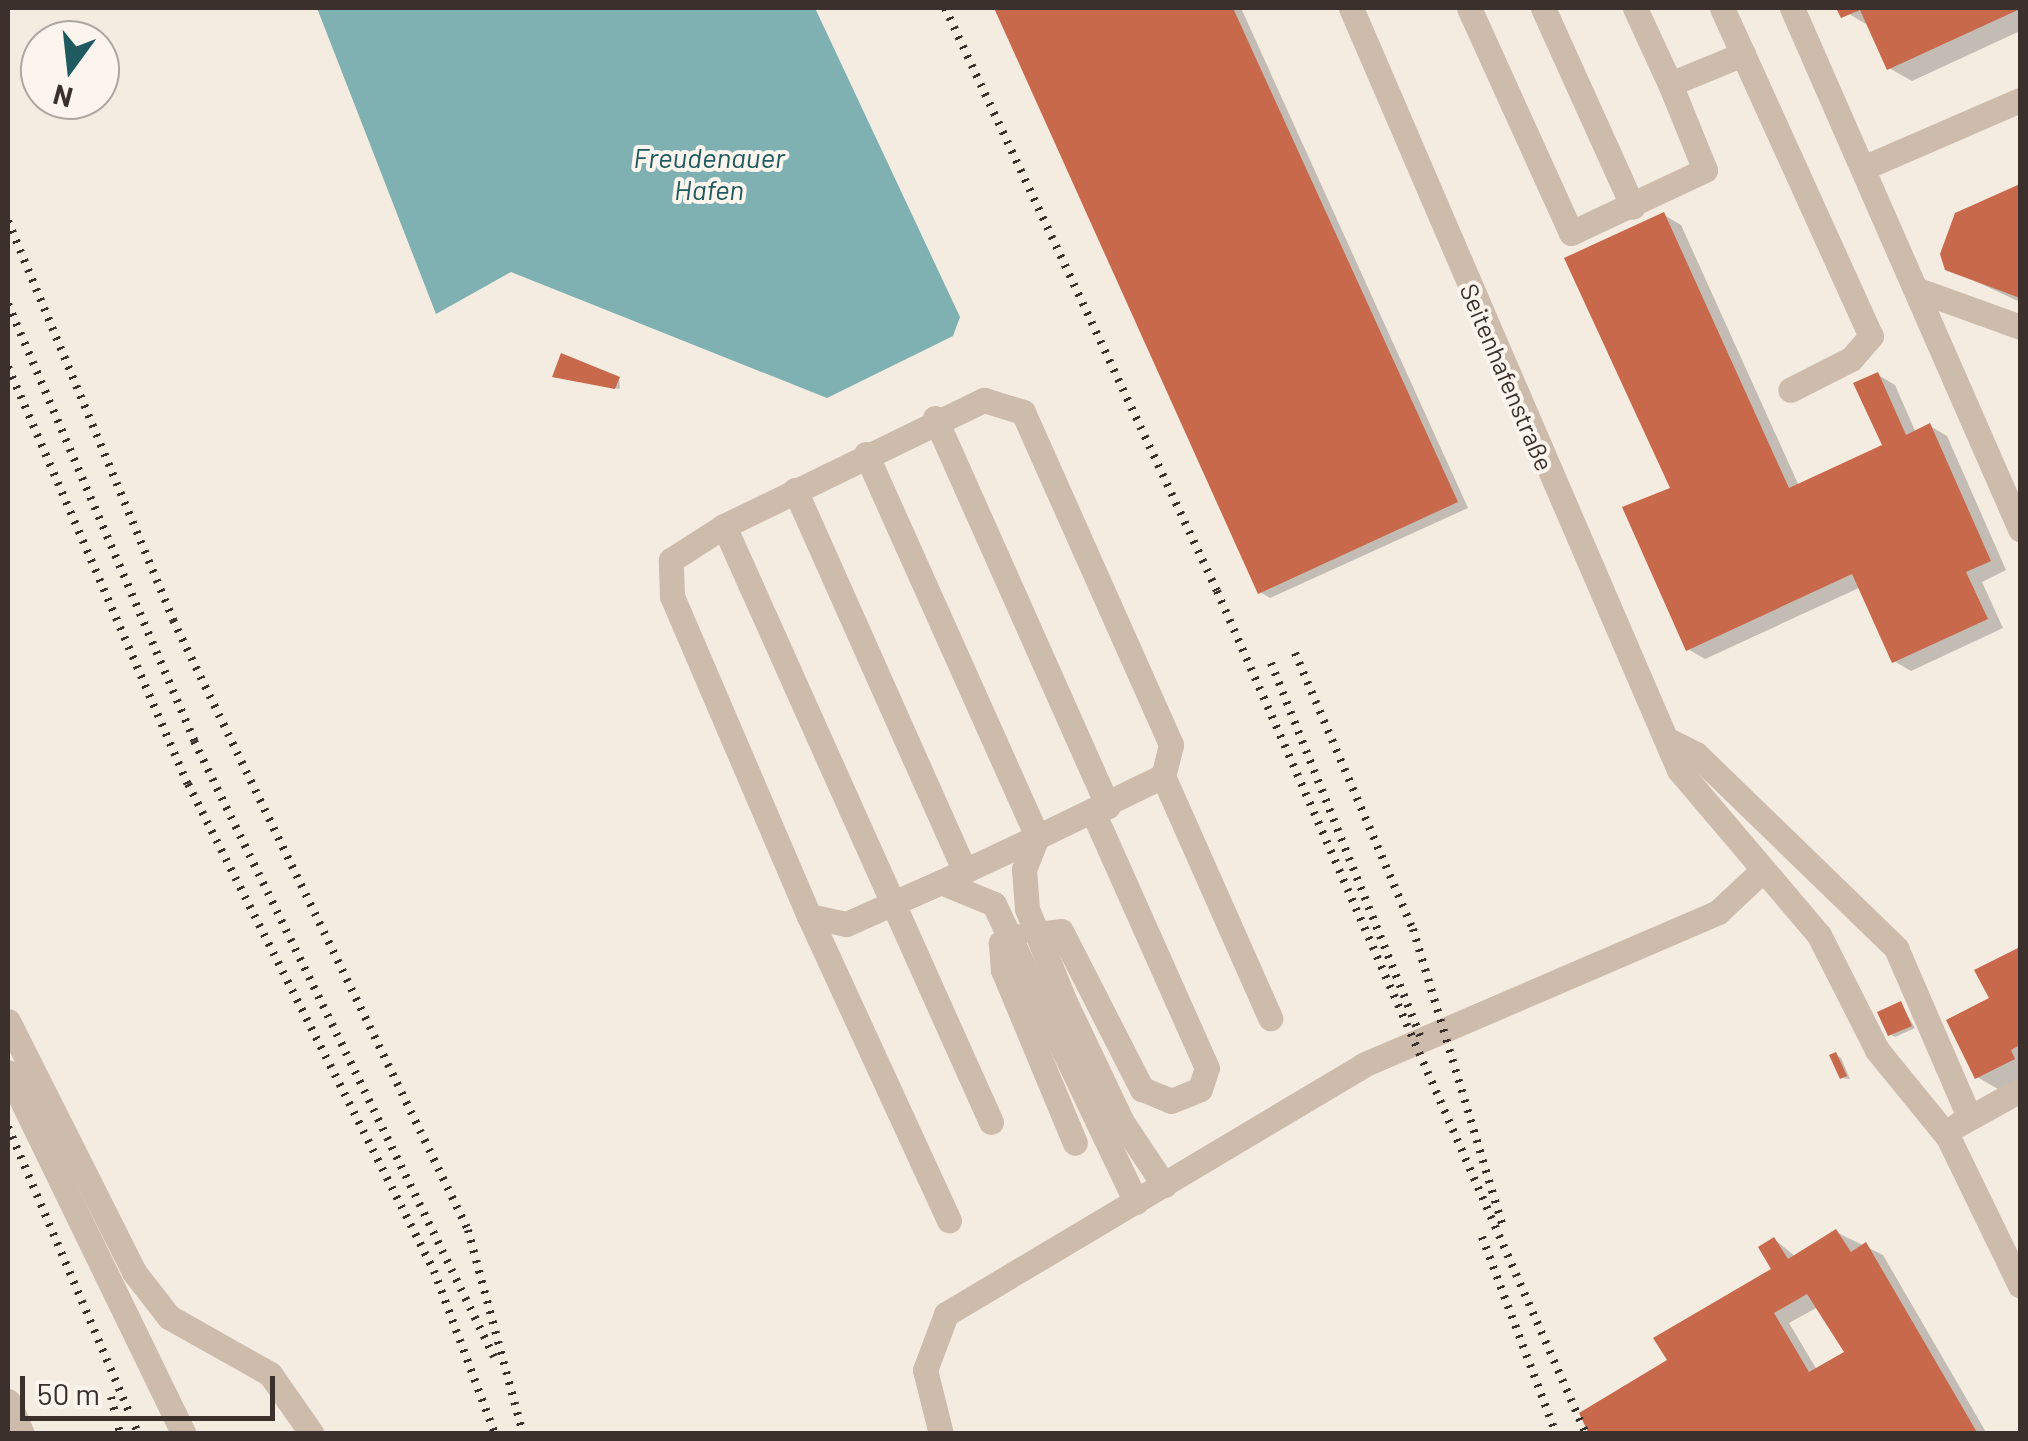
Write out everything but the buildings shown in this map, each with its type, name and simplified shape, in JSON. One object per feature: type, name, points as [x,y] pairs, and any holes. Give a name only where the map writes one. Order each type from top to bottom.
[{"type":"street","name":"Seitenhafenstraße","points":[[1350,8],[1597,589],[1704,807],[1819,935],[1877,1050],[1948,1137],[2020,1285]]},
{"type":"street","points":[[1468,8],[1565,230],[1633,208],[1706,170],[1635,8]]},
{"type":"street","points":[[1543,8],[1633,208]]},
{"type":"street","points":[[1722,8],[1871,336],[1851,360],[1790,390]]},
{"type":"street","points":[[1792,8],[2020,529]]},
{"type":"street","points":[[1670,84],[1742,54]]},
{"type":"street","points":[[1864,168],[2020,100]]},
{"type":"street","points":[[1918,290],[2020,328]]},
{"type":"street","points":[[949,1220],[809,916],[672,596],[671,560],[724,526],[936,418],[984,400],[1023,412],[1170,745],[1163,776],[1270,1018]]},
{"type":"street","points":[[936,418],[1208,1068],[1200,1088],[1171,1100],[1142,1089],[1061,932],[1026,935],[1001,944],[1003,970],[1075,1143]]},
{"type":"street","points":[[866,454],[1037,837],[1024,870],[1026,935],[1136,1202]]},
{"type":"street","points":[[795,490],[965,871]]},
{"type":"street","points":[[724,526],[991,1122]]},
{"type":"street","name":"Seitenhafenstraße","points":[[1672,742],[1696,754],[1896,948],[1967,1112]]},
{"type":"street","points":[[809,916],[846,924],[1101,809],[1163,776]]},
{"type":"street","points":[[941,1434],[924,1370],[946,1314],[1363,1066],[1718,912],[1763,870]]},
{"type":"street","points":[[941,882],[994,904],[1026,935],[1122,1122],[1164,1185]]},
{"type":"street","points":[[8,1021],[134,1272],[169,1316],[270,1374],[312,1434]]},
{"type":"street","points":[[8,1072],[184,1434]]},
{"type":"street","points":[[1948,1137],[1967,1112],[2020,1090]]},
{"type":"street","points":[[8,1401],[22,1434]]},
{"type":"water","name":"Freudenauer Hafen","points":[[317,8],[815,8],[960,317],[953,336],[827,398],[511,272],[436,314]]},
{"type":"railway","points":[[945,8],[1217,591],[1586,1434]]},
{"type":"railway","points":[[8,221],[173,620],[468,1230],[523,1434]]},
{"type":"railway","points":[[8,304],[194,741],[494,1357]]},
{"type":"railway","points":[[8,367],[188,784],[434,1271],[495,1434]]},
{"type":"railway","points":[[1295,653],[1413,929],[1504,1230]]},
{"type":"railway","points":[[1271,663],[1422,1041]]},
{"type":"railway","points":[[8,1127],[138,1434]]},
{"type":"railway","points":[[1482,1237],[1556,1434]]},
{"type":"railway","points":[[111,1397],[120,1434]]}]
